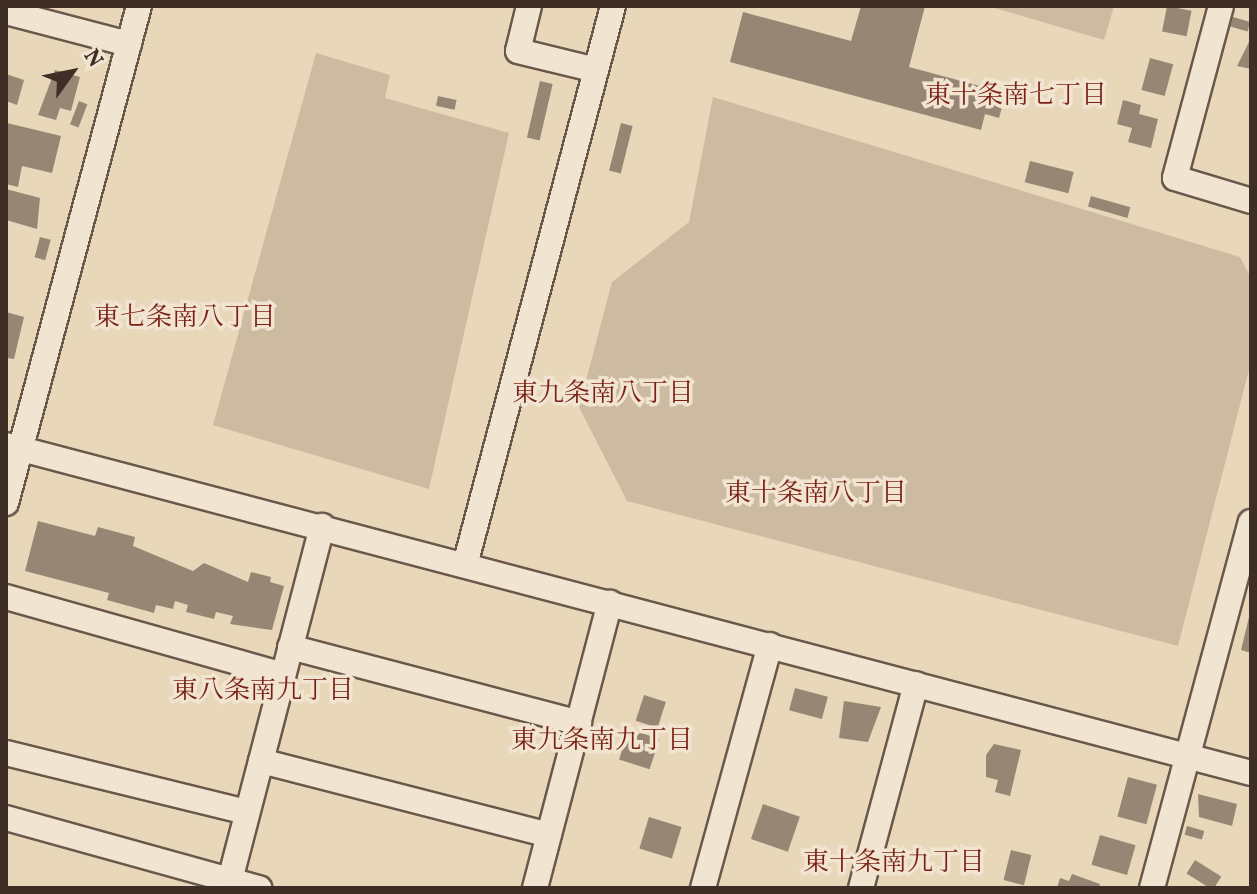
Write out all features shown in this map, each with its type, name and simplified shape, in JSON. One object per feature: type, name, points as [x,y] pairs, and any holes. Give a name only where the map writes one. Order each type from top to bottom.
[{"type":"street","points":[[6,503],[14,447],[139,6]]},
{"type":"street","points":[[529,6],[518,51],[596,70]]},
{"type":"street","points":[[465,565],[613,6]]},
{"type":"street","points":[[1221,6],[1175,178],[1251,201]]},
{"type":"street","points":[[6,12],[129,44]]},
{"type":"street","points":[[14,447],[1251,773]]},
{"type":"street","points":[[1152,888],[1186,756],[1244,577],[1251,522]]},
{"type":"street","points":[[230,880],[322,526]]},
{"type":"street","points":[[6,597],[283,675]]},
{"type":"street","points":[[535,888],[610,603]]},
{"type":"street","points":[[703,888],[770,645]]},
{"type":"street","points":[[290,647],[579,723]]},
{"type":"street","points":[[861,888],[916,684]]},
{"type":"street","points":[[6,753],[247,812]]},
{"type":"street","points":[[261,761],[549,835]]},
{"type":"street","points":[[6,818],[259,888]]},
{"type":"shaded area","points":[[988,6],[1114,6],[1104,40]]},
{"type":"shaded area","points":[[316,53],[390,75],[385,98],[509,133],[429,489],[213,425]]},
{"type":"shaded area","points":[[713,97],[1240,257],[1251,278],[1251,362],[1178,646],[627,501],[579,407],[612,282],[689,222]]},
{"type":"building","points":[[861,6],[925,6],[909,67],[1006,93],[999,118],[985,114],[981,130],[730,62],[743,12],[851,41]]},
{"type":"building","points":[[1167,6],[1192,11],[1187,36],[1162,32]]},
{"type":"building","points":[[1233,17],[1250,22],[1248,32],[1230,27]]},
{"type":"building","points":[[1251,38],[1251,69],[1237,66]]},
{"type":"building","points":[[1150,58],[1173,64],[1165,96],[1141,90]]},
{"type":"building","points":[[55,70],[80,77],[71,111],[60,108],[56,120],[38,115]]},
{"type":"building","points":[[6,74],[24,80],[17,105],[6,101]]},
{"type":"building","points":[[540,81],[553,84],[540,140],[527,138]]},
{"type":"building","points":[[438,96],[457,100],[455,110],[436,106]]},
{"type":"building","points":[[1123,100],[1141,105],[1139,114],[1158,119],[1151,148],[1128,142],[1132,128],[1117,124]]},
{"type":"building","points":[[79,101],[87,104],[78,128],[70,124]]},
{"type":"building","points":[[7,123],[61,136],[52,173],[22,166],[18,187],[6,184]]},
{"type":"building","points":[[621,123],[633,126],[621,173],[609,171]]},
{"type":"building","points":[[1030,161],[1074,172],[1068,193],[1025,182]]},
{"type":"building","points":[[6,189],[40,198],[37,229],[6,220]]},
{"type":"building","points":[[1091,196],[1130,207],[1127,218],[1088,207]]},
{"type":"building","points":[[40,237],[51,240],[45,260],[35,257]]},
{"type":"building","points":[[6,312],[24,317],[14,359],[6,358]]},
{"type":"building","points":[[38,521],[95,536],[98,527],[135,537],[133,546],[193,571],[204,563],[248,582],[251,572],[271,577],[270,582],[284,586],[272,630],[230,624],[233,616],[216,612],[214,619],[186,612],[188,605],[175,601],[173,609],[156,605],[154,613],[107,600],[109,593],[25,571]]},
{"type":"building","points":[[1251,614],[1251,653],[1241,650]]},
{"type":"building","points":[[795,688],[828,697],[822,719],[789,710]]},
{"type":"building","points":[[644,695],[666,702],[658,728],[636,721]]},
{"type":"building","points":[[844,701],[881,707],[868,742],[839,738]]},
{"type":"building","points":[[629,729],[659,739],[650,769],[619,759]]},
{"type":"building","points":[[994,744],[1021,750],[1010,796],[995,792],[998,780],[986,777],[986,755]]},
{"type":"building","points":[[1128,777],[1157,785],[1146,824],[1117,817]]},
{"type":"building","points":[[1198,794],[1237,804],[1232,826],[1199,817]]},
{"type":"building","points":[[763,804],[800,817],[788,852],[751,839]]},
{"type":"building","points":[[649,817],[682,827],[672,858],[639,849]]},
{"type":"building","points":[[1187,826],[1204,831],[1202,840],[1185,835]]},
{"type":"building","points":[[1100,835],[1136,845],[1127,875],[1091,865]]},
{"type":"building","points":[[1011,850],[1031,855],[1024,885],[1004,880]]},
{"type":"building","points":[[1195,860],[1221,876],[1214,888],[1210,888],[1187,874]]},
{"type":"building","points":[[1072,874],[1100,884],[1099,888],[1057,888],[1060,878],[1069,881]]},
{"type":"district","name":"東十条南七丁目","points":[[1016,97]]},
{"type":"district","name":"東七条南八丁目","points":[[185,319]]},
{"type":"district","name":"東九条南八丁目","points":[[603,395]]},
{"type":"district","name":"東十条南八丁目","points":[[816,495]]},
{"type":"district","name":"東八条南九丁目","points":[[263,692]]},
{"type":"district","name":"東九条南九丁目","points":[[602,742]]},
{"type":"district","name":"東十条南九丁目","points":[[894,864]]}]
